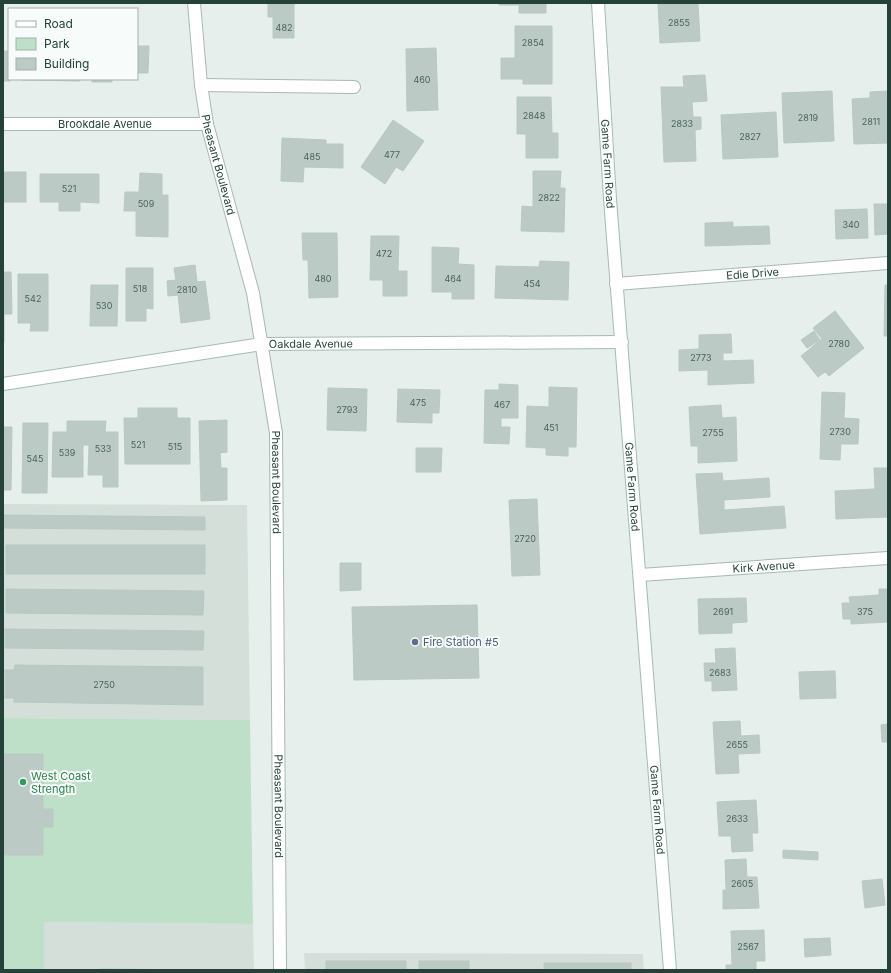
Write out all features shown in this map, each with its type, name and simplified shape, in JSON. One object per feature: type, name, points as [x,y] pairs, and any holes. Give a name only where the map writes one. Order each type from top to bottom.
[{"type":"street","name":"Pheasant Boulevard","points":[[194,3],[201,85],[207,124],[253,293],[276,433],[280,970]]},
{"type":"street","name":"Game Farm Road","points":[[598,3],[616,284],[622,342],[670,970]]},
{"type":"street","points":[[201,85],[354,87]]},
{"type":"street","name":"Brookdale Avenue","points":[[3,124],[207,124]]},
{"type":"street","name":"Edie Drive","points":[[616,284],[888,263]]},
{"type":"street","name":"Oakdale Avenue","points":[[3,384],[262,344],[622,342]]},
{"type":"street","name":"Kirk Avenue","points":[[640,575],[888,558]]},
{"type":"shaded area","points":[[3,504],[247,505],[250,720],[3,718]]},
{"type":"shaded area","points":[[44,922],[253,924],[254,970],[44,970]]},
{"type":"shaded area","points":[[304,953],[643,954],[644,970],[305,970]]},
{"type":"green space","points":[[3,718],[250,720],[253,924],[44,922],[44,970],[3,970]]},
{"type":"building","points":[[268,3],[294,3],[294,38],[273,38],[273,17],[268,17]]},
{"type":"building","points":[[499,3],[546,3],[546,13],[519,13],[519,5],[499,5]]},
{"type":"building","points":[[658,3],[698,3],[700,41],[660,43]]},
{"type":"building","points":[[515,26],[552,26],[552,84],[523,84],[523,79],[501,79],[501,58],[515,58]]},
{"type":"building","points":[[138,46],[149,46],[148,73],[138,73]]},
{"type":"building","points":[[436,48],[438,110],[407,111],[406,49]]},
{"type":"building","points":[[3,51],[8,51],[8,80],[10,81],[3,81]]},
{"type":"building","points":[[705,75],[707,101],[692,102],[693,117],[701,117],[701,129],[695,130],[696,161],[664,162],[661,87],[684,87],[683,76]]},
{"type":"building","points":[[22,80],[80,80],[80,81]]},
{"type":"building","points":[[92,80],[112,80],[112,82],[92,82]]},
{"type":"building","points":[[832,91],[834,141],[784,143],[782,93]]},
{"type":"building","points":[[888,91],[888,143],[854,144],[852,99],[870,98],[870,92]]},
{"type":"building","points":[[517,97],[551,97],[552,133],[558,133],[558,158],[526,158],[526,134],[517,134]]},
{"type":"building","points":[[776,112],[778,157],[723,159],[721,115]]},
{"type":"building","points":[[393,120],[424,141],[403,171],[396,167],[385,184],[361,167]]},
{"type":"building","points":[[282,138],[326,140],[326,144],[343,144],[343,168],[304,167],[303,182],[281,181]]},
{"type":"building","points":[[533,171],[561,171],[560,188],[565,188],[564,232],[521,231],[522,206],[533,207]]},
{"type":"building","points":[[3,172],[26,172],[26,202],[3,202]]},
{"type":"building","points":[[140,173],[162,174],[162,195],[168,195],[168,237],[136,236],[136,211],[124,211],[125,192],[139,192]]},
{"type":"building","points":[[40,174],[99,174],[99,203],[80,202],[80,211],[59,211],[59,202],[40,202]]},
{"type":"building","points":[[874,204],[888,204],[888,234],[875,235]]},
{"type":"building","points":[[867,209],[868,238],[836,239],[835,210]]},
{"type":"building","points":[[733,222],[733,227],[769,226],[770,244],[705,246],[705,223]]},
{"type":"building","points":[[302,233],[337,233],[338,297],[309,298],[308,260],[303,260]]},
{"type":"building","points":[[371,236],[399,236],[398,271],[407,271],[407,296],[383,296],[383,280],[370,280]]},
{"type":"building","points":[[432,247],[459,248],[458,264],[474,265],[474,299],[452,299],[452,292],[432,292]]},
{"type":"building","points":[[540,261],[569,262],[568,300],[495,298],[496,266],[539,267]]},
{"type":"building","points":[[195,265],[197,282],[205,281],[210,319],[181,323],[178,295],[168,296],[167,281],[176,280],[174,268]]},
{"type":"building","points":[[126,268],[153,268],[153,309],[146,308],[146,321],[126,321]]},
{"type":"building","points":[[3,272],[11,272],[12,314],[4,314],[4,342],[3,342]]},
{"type":"building","points":[[18,274],[48,274],[48,331],[30,331],[31,323],[18,323]]},
{"type":"building","points":[[91,285],[118,285],[117,326],[90,326]]},
{"type":"building","points":[[885,285],[888,285],[888,336],[884,336]]},
{"type":"building","points":[[835,311],[864,348],[829,376],[825,372],[818,377],[801,356],[822,339],[813,328]]},
{"type":"building","points":[[814,331],[820,340],[807,348],[801,340]]},
{"type":"building","points":[[731,334],[732,353],[723,353],[723,361],[753,360],[754,383],[708,385],[708,370],[679,371],[679,350],[699,349],[699,335]]},
{"type":"building","points":[[499,384],[518,385],[518,418],[501,418],[501,427],[510,427],[509,444],[484,443],[485,390],[499,390]]},
{"type":"building","points":[[549,387],[577,388],[576,447],[568,447],[568,456],[546,455],[546,448],[526,447],[527,406],[549,407]]},
{"type":"building","points":[[328,388],[367,389],[366,431],[327,430]]},
{"type":"building","points":[[398,389],[440,390],[439,413],[432,413],[432,423],[397,422]]},
{"type":"building","points":[[822,392],[845,393],[844,418],[859,419],[858,444],[841,444],[840,460],[820,459]]},
{"type":"building","points":[[721,405],[722,418],[736,417],[737,461],[698,463],[698,446],[691,446],[689,407]]},
{"type":"building","points":[[138,408],[177,408],[177,418],[190,418],[190,464],[125,464],[124,418],[138,418]]},
{"type":"building","points":[[227,420],[227,452],[220,453],[221,468],[227,468],[227,500],[201,501],[199,421]]},
{"type":"building","points":[[67,421],[106,421],[105,432],[118,432],[118,487],[103,487],[103,475],[88,475],[89,445],[83,445],[83,477],[52,477],[53,432],[67,432]]},
{"type":"building","points":[[23,423],[48,423],[47,493],[22,493]]},
{"type":"building","points":[[3,427],[12,427],[11,490],[3,490]]},
{"type":"building","points":[[416,448],[442,448],[441,472],[416,472]]},
{"type":"building","points":[[874,468],[888,468],[888,517],[836,519],[835,491],[875,489]]},
{"type":"building","points":[[722,473],[723,481],[769,478],[770,497],[724,500],[724,510],[784,506],[786,528],[700,534],[696,474]]},
{"type":"building","points":[[537,499],[540,575],[512,576],[509,500]]},
{"type":"building","points":[[3,515],[205,517],[205,530],[3,528]]},
{"type":"building","points":[[6,545],[205,545],[205,574],[6,574]]},
{"type":"building","points":[[340,563],[361,563],[361,590],[340,591]]},
{"type":"building","points":[[6,589],[204,591],[203,615],[6,613]]},
{"type":"building","points":[[879,589],[888,589],[888,622],[851,624],[851,619],[843,619],[842,603],[850,603],[849,597],[879,595]]},
{"type":"building","points":[[746,598],[747,622],[732,623],[732,633],[699,634],[698,599]]},
{"type":"building","name":"Fire Station #5","points":[[477,605],[479,678],[354,680],[352,607]]},
{"type":"building","points":[[5,629],[204,631],[203,650],[5,648]]},
{"type":"building","points":[[735,648],[737,690],[712,691],[712,681],[705,681],[704,663],[716,663],[715,649]]},
{"type":"building","points":[[15,665],[203,667],[203,705],[14,702],[14,698],[5,698],[5,670],[14,670]]},
{"type":"building","points":[[835,671],[836,698],[800,699],[799,672]]},
{"type":"building","points":[[740,721],[741,736],[759,735],[760,753],[738,754],[739,773],[716,774],[713,722]]},
{"type":"building","points":[[888,724],[888,742],[882,742],[881,725]]},
{"type":"building","name":"West Coast Strength","points":[[3,754],[43,754],[43,809],[53,809],[53,827],[43,827],[43,855],[3,855]]},
{"type":"building","points":[[756,800],[758,833],[752,833],[753,851],[732,852],[731,836],[719,836],[717,802]]},
{"type":"building","points":[[783,850],[818,852],[818,860],[783,858]]},
{"type":"building","points":[[746,859],[747,877],[757,877],[759,908],[723,909],[723,890],[726,890],[725,860]]},
{"type":"building","points":[[882,879],[885,905],[865,908],[862,881]]},
{"type":"building","points":[[764,930],[765,961],[756,961],[756,970],[726,970],[726,965],[732,965],[731,931]]},
{"type":"building","points":[[830,938],[831,955],[805,957],[804,939]]},
{"type":"building","points":[[326,961],[406,961],[406,970],[326,970]]},
{"type":"building","points":[[419,961],[469,961],[469,970],[419,970]]},
{"type":"building","points":[[544,963],[631,963],[631,970],[544,970]]},
{"type":"building","points":[[100,969],[213,970],[100,970]]},
{"type":"place","name":"Fire Station #5","points":[[415,642]]},
{"type":"place","name":"West Coast Strength","points":[[23,782]]}]
